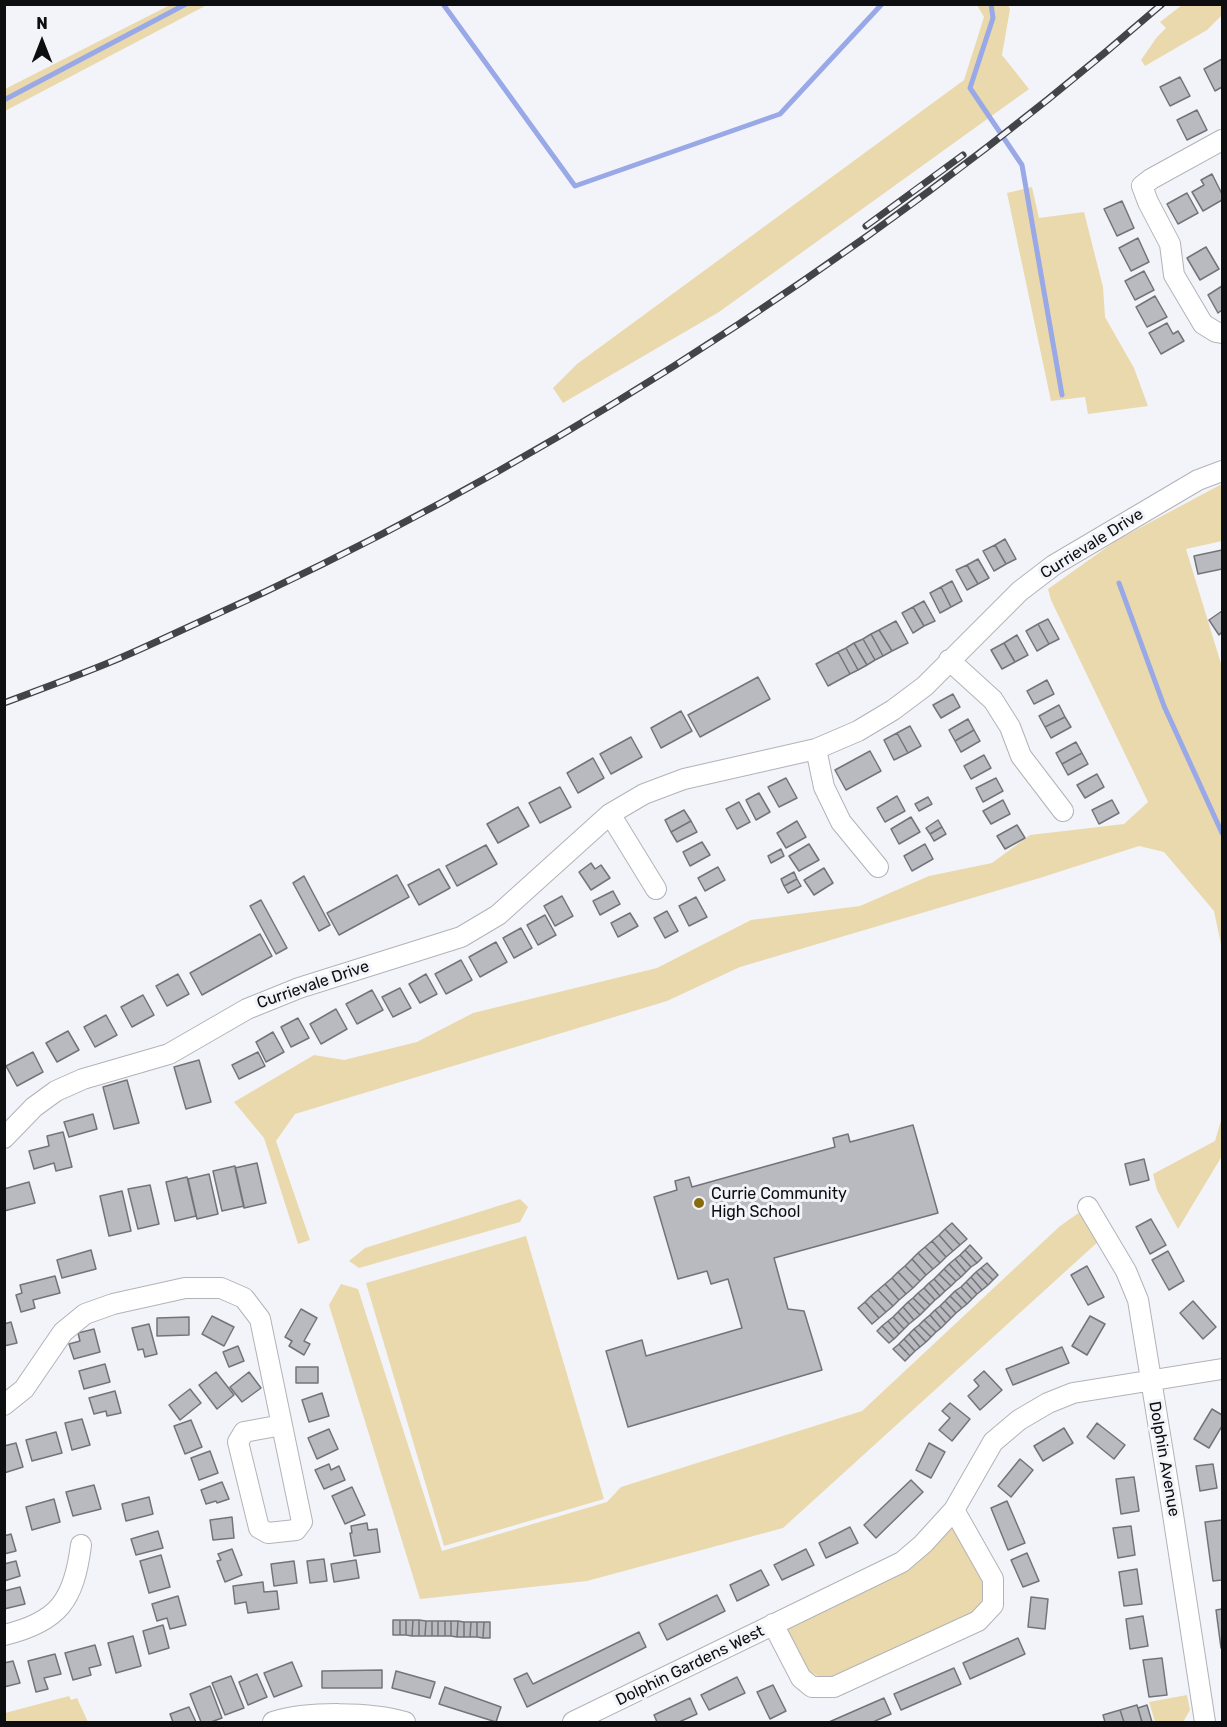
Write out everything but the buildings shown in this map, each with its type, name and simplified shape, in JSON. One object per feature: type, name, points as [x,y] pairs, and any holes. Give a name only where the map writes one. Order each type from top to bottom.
[{"type":"street","points":[[1222,140],[1151,178],[1142,186],[1170,244],[1174,275],[1203,324],[1222,333]]},
{"type":"street","name":"Currievale Drive","points":[[4,1138],[34,1107],[56,1091],[83,1079],[169,1054],[247,1009],[299,988],[460,937],[498,915],[610,813],[644,794],[684,779],[816,749],[858,731],[893,710],[925,686],[1020,591],[1054,565],[1198,480],[1222,471]]},
{"type":"street","points":[[949,660],[993,700],[1010,727],[1021,756],[1063,811]]},
{"type":"street","points":[[816,749],[824,787],[841,822],[878,867]]},
{"type":"street","points":[[610,813],[656,889]]},
{"type":"street","name":"Dolphin Avenue","points":[[1088,1207],[1126,1271],[1138,1300],[1204,1722]]},
{"type":"street","points":[[4,1405],[24,1389],[63,1332],[85,1314],[113,1304],[185,1288],[221,1288],[244,1298],[260,1318],[302,1522],[296,1530],[268,1533],[259,1528],[238,1442],[244,1432],[282,1425]]},
{"type":"street","name":"Dolphin Gardens West","points":[[573,1722],[596,1718],[774,1624],[902,1562],[954,1510],[993,1442],[1019,1420],[1048,1403],[1073,1393],[1222,1369]]},
{"type":"street","name":"Dolphin Gardens West","points":[[774,1624],[801,1678],[812,1687],[834,1687],[978,1621],[993,1605],[993,1579],[954,1510]]},
{"type":"street","points":[[4,1635],[31,1628],[50,1617],[65,1601],[74,1586],[81,1545]]},
{"type":"street","points":[[273,1722],[350,1714],[405,1722]]},
{"type":"shaded area","points":[[172,4],[207,5],[5,111],[5,89]]},
{"type":"shaded area","points":[[977,5],[1008,5],[1010,9],[1002,55],[1029,89],[719,312],[563,403],[553,388],[577,364],[964,80],[984,17]]},
{"type":"shaded area","points":[[1182,5],[1222,5],[1222,15],[1207,30],[1145,66],[1141,60],[1166,28],[1160,22]]},
{"type":"shaded area","points":[[1032,187],[1039,218],[1084,212],[1103,287],[1105,317],[1134,368],[1148,406],[1088,414],[1085,397],[1051,401],[1007,193]]},
{"type":"shaded area","points":[[1222,485],[1222,541],[1186,549],[1222,667],[1222,949],[1214,911],[1164,852],[1139,846],[1043,877],[740,967],[667,1001],[295,1114],[276,1141],[310,1240],[298,1244],[264,1138],[234,1102],[314,1055],[344,1060],[417,1042],[473,1013],[657,968],[751,920],[860,906],[929,876],[992,863],[1030,835],[1124,824],[1148,802],[1051,600],[1048,589],[1117,540]]},
{"type":"shaded area","points":[[1222,1117],[1222,1156],[1178,1229],[1157,1190],[1153,1174],[1215,1141]]},
{"type":"shaded area","points":[[520,1199],[528,1207],[520,1222],[359,1268],[349,1261],[365,1248]]},
{"type":"shaded area","points":[[1080,1212],[1100,1240],[783,1528],[587,1581],[420,1599],[329,1305],[341,1284],[358,1289],[442,1551],[607,1502],[621,1487],[862,1411],[1060,1226]]},
{"type":"shaded area","points":[[526,1236],[604,1499],[444,1546],[366,1283]]},
{"type":"shaded area","points":[[949,1528],[960,1531],[984,1584],[985,1600],[970,1616],[849,1674],[824,1679],[808,1671],[786,1627],[921,1559]]},
{"type":"shaded area","points":[[1187,1695],[1190,1710],[1183,1722],[1155,1722],[1149,1702]]},
{"type":"shaded area","points":[[69,1696],[71,1700],[77,1698],[88,1722],[5,1722],[5,1713]]},
{"type":"waterway","points":[[4,100],[186,4]]},
{"type":"waterway","points":[[443,4],[575,186],[780,114],[882,4]]},
{"type":"waterway","points":[[991,4],[993,18],[970,88],[1022,165],[1062,395]]},
{"type":"waterway","points":[[1119,583],[1164,706],[1222,833]]},
{"type":"railway","points":[[4,703],[125,656],[327,562],[503,469],[618,401],[738,325],[925,194],[1045,102],[1162,4]]},
{"type":"railway","points":[[866,226],[963,155]]},
{"type":"place","name":"Currie Community High School","points":[[699,1203]]}]
